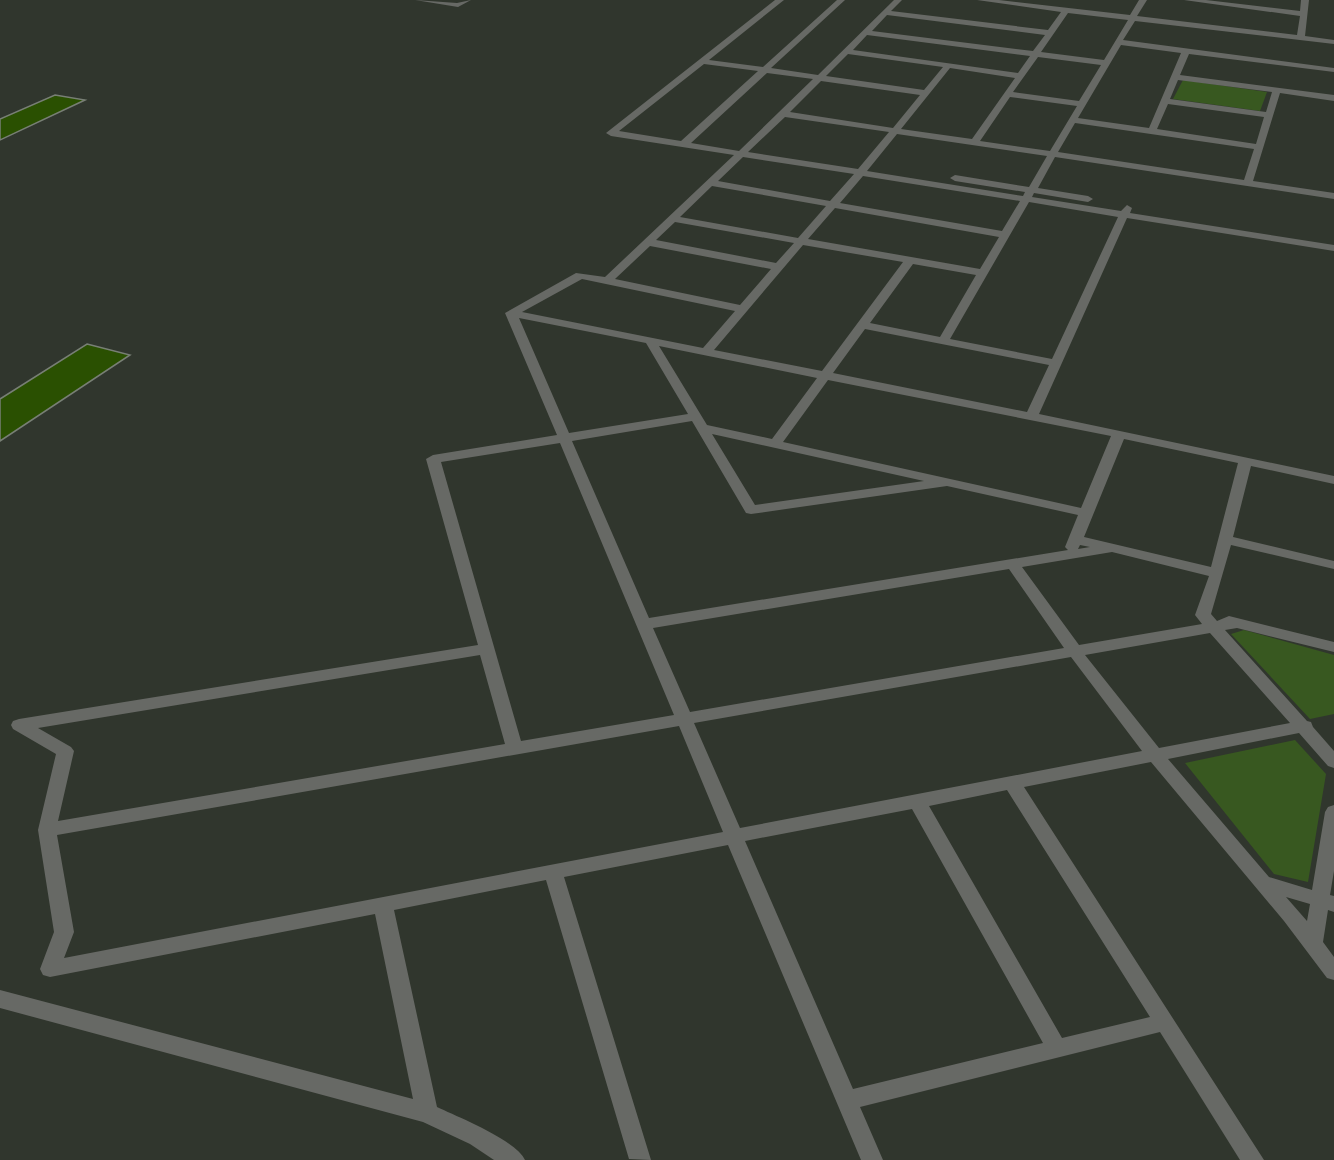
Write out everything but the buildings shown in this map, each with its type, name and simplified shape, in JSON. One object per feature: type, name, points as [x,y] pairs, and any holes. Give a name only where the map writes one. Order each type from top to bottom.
[{"type":"street","points":[[419,0],[458,5],[467,0]]},
{"type":"street","points":[[780,0],[610,133],[1334,240]]},
{"type":"street","points":[[683,145],[841,0]]},
{"type":"street","points":[[607,280],[783,114],[898,0]]},
{"type":"street","points":[[981,0],[1133,16]]},
{"type":"street","points":[[1012,0],[1334,40]]},
{"type":"street","points":[[943,341],[1143,0]]},
{"type":"street","points":[[1188,0],[1305,14]]},
{"type":"street","points":[[1301,36],[1305,0]]},
{"type":"street","points":[[974,142],[1066,10]]},
{"type":"street","points":[[885,13],[1050,33]]},
{"type":"street","points":[[866,32],[1106,63]]},
{"type":"street","points":[[1118,42],[1334,70]]},
{"type":"street","points":[[846,51],[1020,76]]},
{"type":"street","points":[[1152,131],[1186,51]]},
{"type":"street","points":[[702,61],[926,93]]},
{"type":"street","points":[[706,351],[863,169],[948,66]]},
{"type":"street","points":[[1175,77],[1334,98]]},
{"type":"street","points":[[1248,183],[1277,90]]},
{"type":"street","points":[[1008,94],[1081,104]]},
{"type":"street","points":[[1165,101],[1269,115]]},
{"type":"street","points":[[783,114],[1334,196]]},
{"type":"street","points":[[1073,120],[1260,147]]},
{"type":"street","points":[[620,125],[750,145],[863,169]]},
{"type":"street","points":[[710,183],[1006,235]]},
{"type":"street","points":[[1126,210],[1334,248]]},
{"type":"street","points":[[1031,417],[1126,210]]},
{"type":"street","points":[[673,219],[983,273]]},
{"type":"street","points":[[648,242],[778,267]]},
{"type":"street","points":[[775,444],[910,260]]},
{"type":"street","points":[[511,313],[580,275],[742,309]]},
{"type":"street","points":[[511,313],[1119,434],[1334,480]]},
{"type":"street","points":[[511,313],[872,1160]]},
{"type":"street","points":[[862,325],[1056,363]]},
{"type":"street","points":[[649,339],[751,510],[948,482]]},
{"type":"street","points":[[515,748],[433,459],[565,439],[698,423],[775,444],[1086,513]]},
{"type":"street","points":[[1069,555],[1119,434]]},
{"type":"street","points":[[1209,621],[1224,539],[1245,462]]},
{"type":"street","points":[[1075,539],[1217,573]]},
{"type":"street","points":[[1224,539],[1334,565]]},
{"type":"street","points":[[644,624],[1111,548]]},
{"type":"street","points":[[1013,564],[1073,652],[1154,755],[1266,883],[1334,972]]},
{"type":"street","points":[[47,830],[1073,652],[1209,621],[1236,623],[1334,647]]},
{"type":"street","points":[[1209,621],[1305,726],[1334,762]]},
{"type":"street","points":[[487,649],[19,724],[65,751],[47,830],[64,932],[50,969],[1305,726]]},
{"type":"street","points":[[1012,783],[1253,1160]]},
{"type":"street","points":[[917,801],[1057,1048]]},
{"type":"street","points":[[1313,943],[1327,902],[1334,812]]},
{"type":"street","points":[[554,872],[640,1159]]},
{"type":"street","points":[[1266,883],[1327,902]]},
{"type":"street","points":[[383,905],[427,1113]]},
{"type":"street","points":[[0,999],[427,1113],[478,1137],[514,1160]]},
{"type":"street","points":[[847,1100],[1165,1022]]},
{"type":"green space","points":[[1183,80],[1267,92],[1260,111],[1173,99]]},
{"type":"green space","points":[[1244,630],[1334,655],[1334,714],[1310,719],[1231,634]]},
{"type":"green space","points":[[1295,740],[1326,774],[1308,882],[1274,874],[1185,763]]}]
